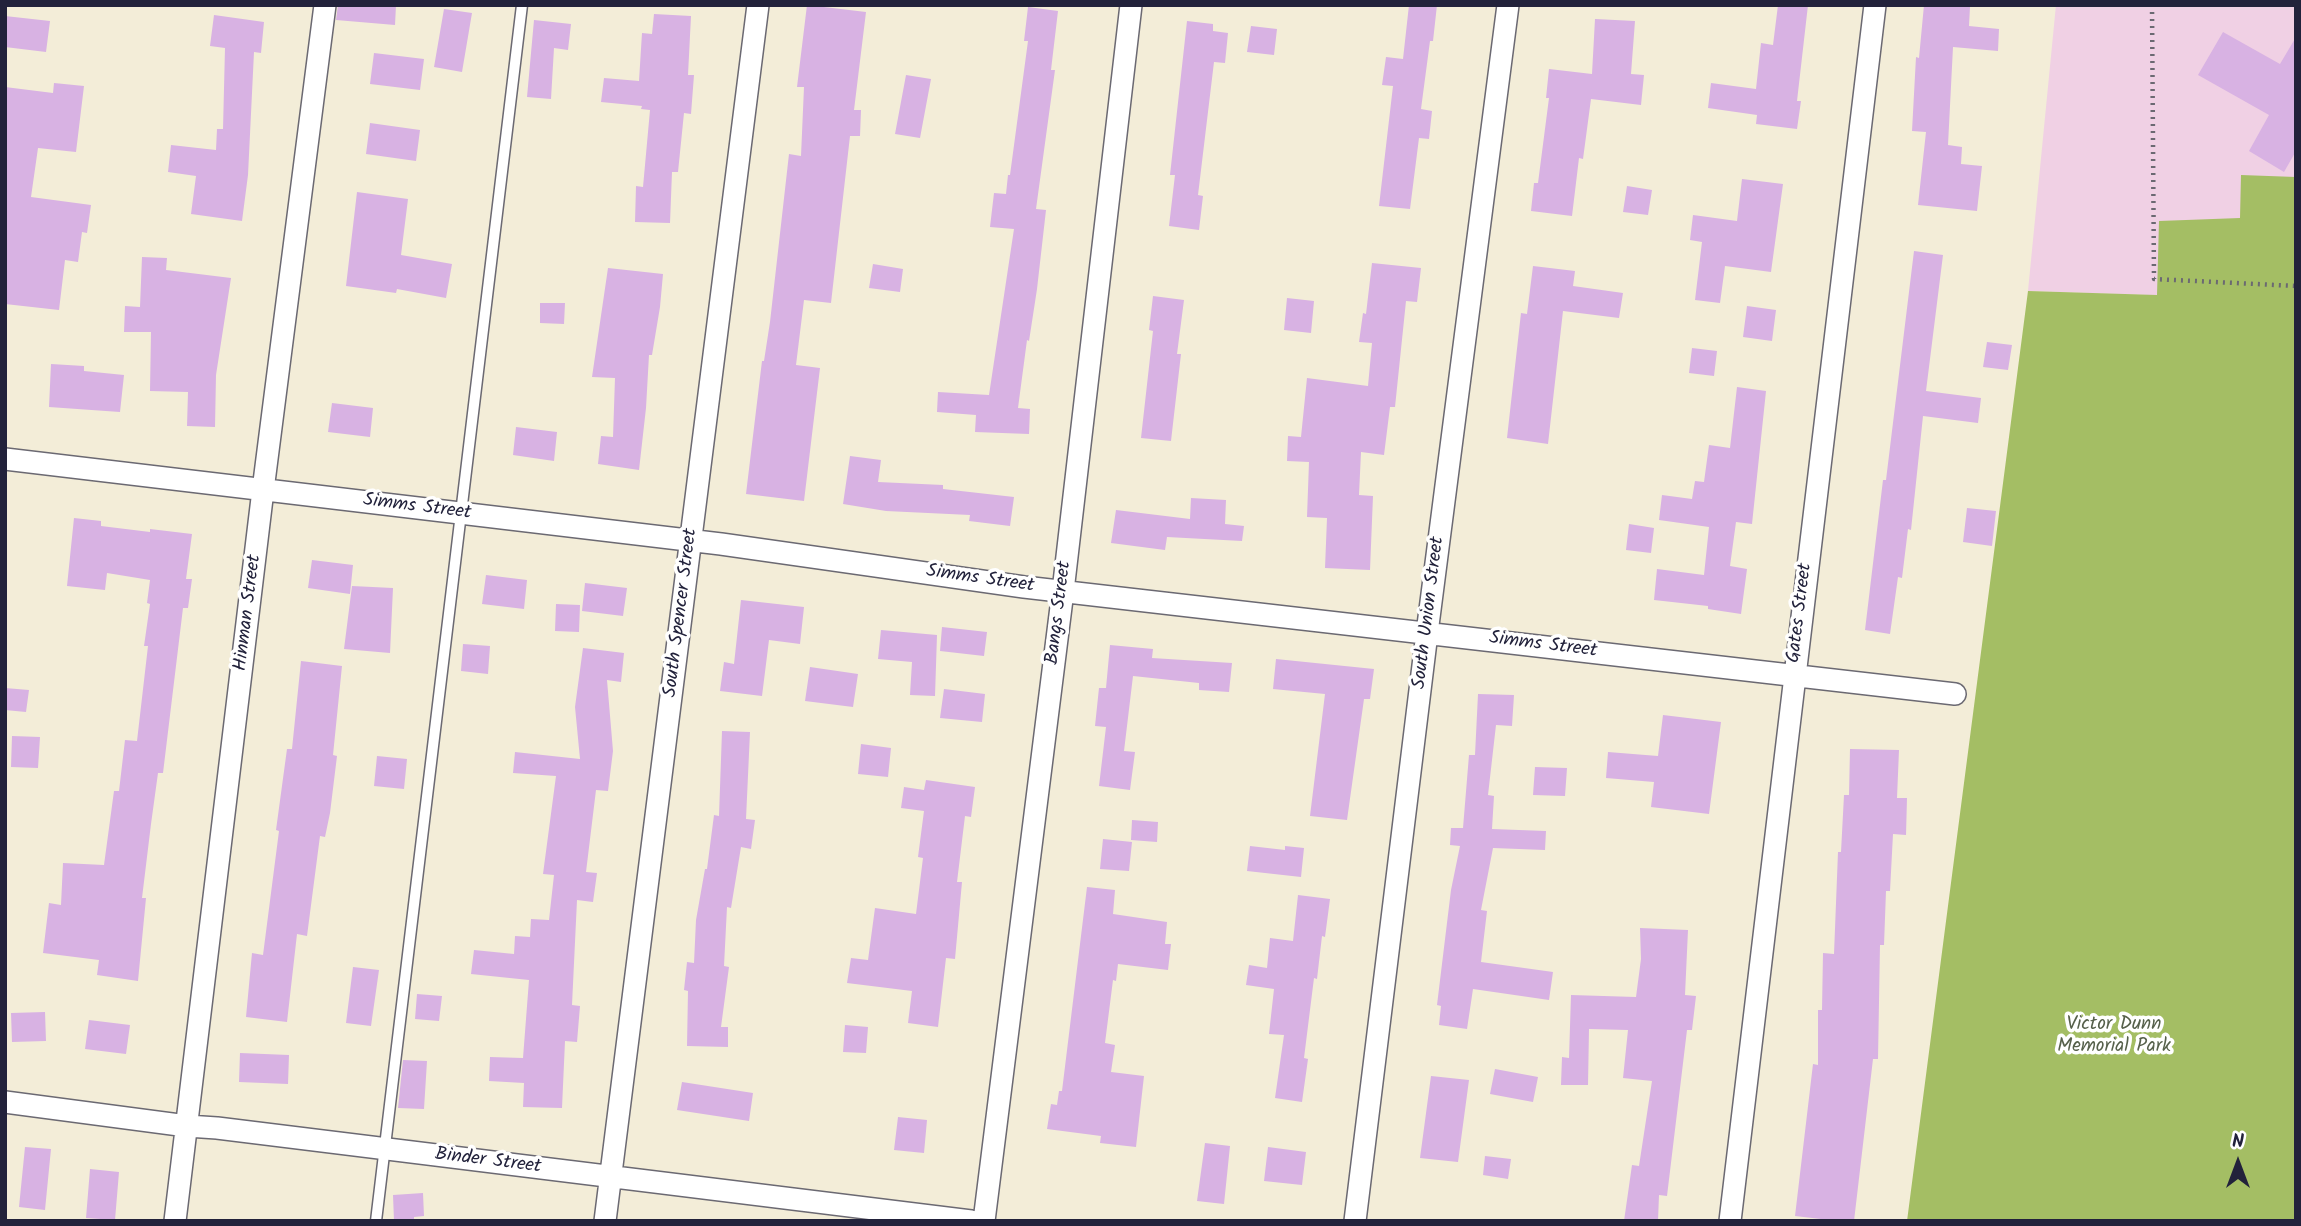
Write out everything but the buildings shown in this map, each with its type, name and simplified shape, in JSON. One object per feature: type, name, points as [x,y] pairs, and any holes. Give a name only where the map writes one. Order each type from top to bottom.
[{"type":"street","name":"Hinman Street","points":[[175,1221],[263,490],[325,5]]},
{"type":"street","name":"South Spencer Street","points":[[605,1221],[758,5]]},
{"type":"street","name":"Bangs Street","points":[[984,1221],[1063,591],[1130,5]]},
{"type":"street","name":"South Union Street","points":[[1355,1221],[1508,5]]},
{"type":"street","name":"Gates Street","points":[[1730,1221],[1875,5]]},
{"type":"street","name":"Simms Street","points":[[5,459],[691,541],[1063,591],[1955,694]]},
{"type":"street","name":"Binder Street","points":[[5,1102],[971,1221]]},
{"type":"lane","points":[[376,1221],[522,5]]},
{"type":"path","points":[[2152,5],[2154,279],[2296,286]]},
{"type":"shaded area","points":[[2056,5],[2296,5],[2296,300],[2028,291]]},
{"type":"green space","name":"Victor Dunn Memorial Park","points":[[2241,175],[2296,177],[2296,1221],[1907,1221],[2028,291],[2157,295],[2159,221],[2240,218]]}]
